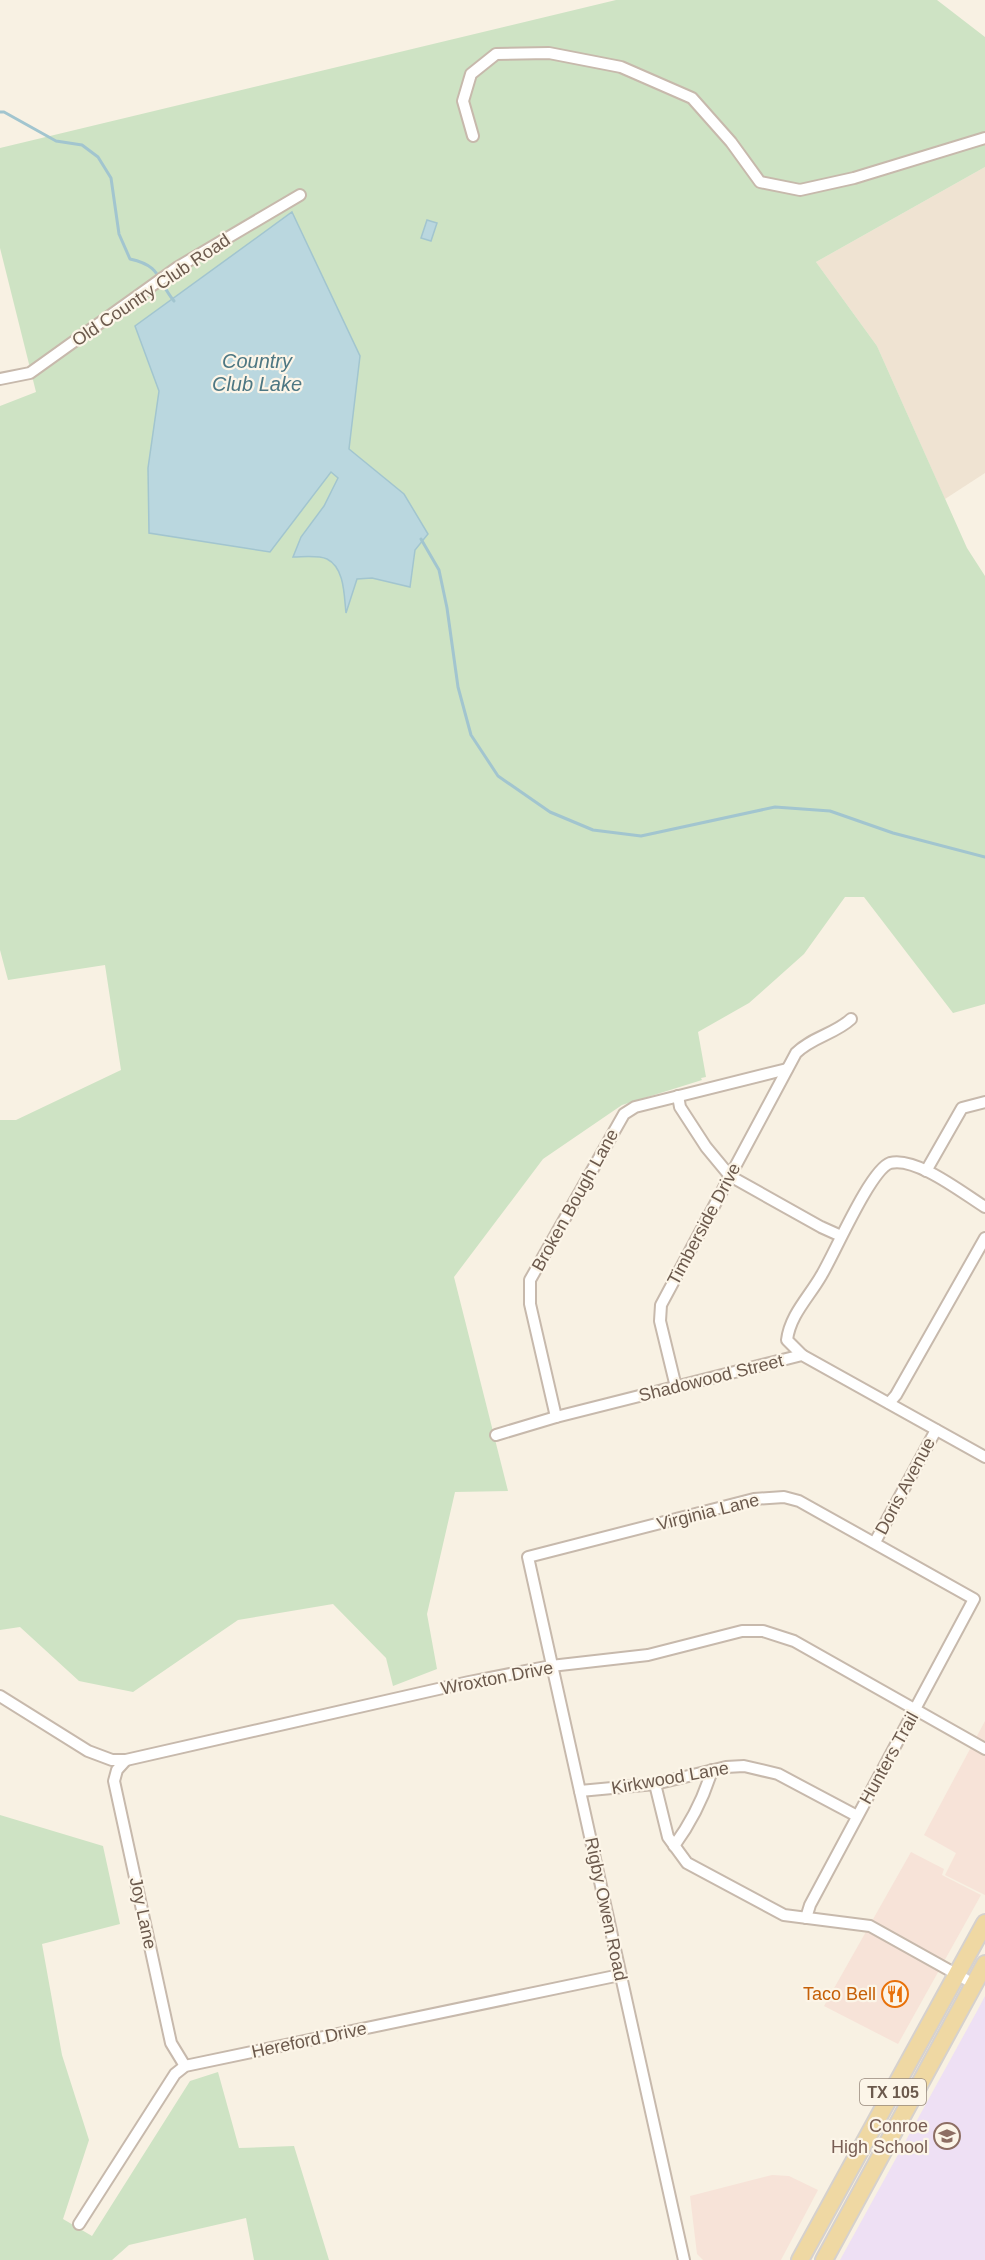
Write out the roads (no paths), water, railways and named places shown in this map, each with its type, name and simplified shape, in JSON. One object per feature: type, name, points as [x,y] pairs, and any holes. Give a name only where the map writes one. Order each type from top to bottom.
[{"type":"main road","name":"TX 105","points":[[800,2260],[985,1923]]},
{"type":"main road","name":"TX 105","points":[[824,2260],[985,1964]]},
{"type":"main road","points":[[840,2230],[840,2217],[874,2151],[873,2143],[868,2138]]},
{"type":"street","points":[[473,136],[463,101],[471,74],[496,54],[549,53],[621,67],[692,98],[731,142],[760,182],[800,190],[854,178],[985,138]]},
{"type":"street","name":"Old Country Club Road","points":[[0,380],[30,373],[165,276],[300,195]]},
{"type":"street","name":"Timberside Drive","points":[[676,1387],[660,1321],[661,1305],[796,1053],[805,1044],[844,1026],[851,1019]]},
{"type":"street","name":"Broken Bough Lane","points":[[556,1417],[530,1304],[530,1280],[624,1114],[635,1107],[787,1068]]},
{"type":"street","points":[[678,1096],[680,1107],[730,1176],[841,1236]]},
{"type":"street","points":[[927,1171],[962,1108],[985,1102]]},
{"type":"street","points":[[802,1355],[787,1340],[792,1320],[822,1276],[841,1236],[877,1174],[889,1164],[917,1166],[985,1207]]},
{"type":"street","points":[[889,1403],[896,1395],[985,1238]]},
{"type":"street","name":"Shadowood Street","points":[[496,1435],[556,1417],[802,1355],[985,1457]]},
{"type":"street","name":"Doris Avenue","points":[[875,1542],[936,1430]]},
{"type":"street","name":"Virginia Lane","points":[[528,1557],[769,1497],[784,1497],[799,1501],[974,1599]]},
{"type":"street","name":"Rigby Owen Road","points":[[528,1557],[684,2260]]},
{"type":"street","name":"Hunters Trail","points":[[806,1918],[810,1905],[974,1599]]},
{"type":"street","name":"Wroxton Drive","points":[[0,1696],[88,1751],[112,1760],[126,1760],[469,1682],[551,1666],[648,1655],[742,1631],[763,1631],[794,1641],[985,1749]]},
{"type":"street","name":"Joy Lane","points":[[126,1760],[117,1770],[114,1781],[171,2043],[185,2066]]},
{"type":"street","name":"Kirkwood Lane","points":[[580,1791],[656,1784],[712,1770],[744,1766],[778,1774],[857,1816]]},
{"type":"street","points":[[674,1846],[686,1829],[712,1770]]},
{"type":"street","points":[[656,1784],[668,1837],[687,1863],[784,1915],[870,1926],[974,1984]]},
{"type":"street","name":"Hereford Drive","points":[[185,2066],[620,1975]]},
{"type":"street","points":[[78,2224],[175,2074],[185,2066]]},
{"type":"water","name":"Country Club Lake","points":[[292,212],[360,356],[349,449],[404,494],[428,534],[415,550],[410,587],[372,578],[357,579],[346,613],[342,583],[333,563],[319,557],[293,557],[301,537],[324,506],[338,478],[331,472],[270,552],[149,533],[148,468],[159,391],[135,326]]},
{"type":"water","points":[[427,220],[437,223],[431,241],[421,238]]},
{"type":"waterway","points":[[0,112],[4,112],[56,141],[82,145],[98,157],[111,178],[119,234],[130,259],[148,265],[157,274],[174,301]]},
{"type":"waterway","points":[[421,539],[439,570],[447,608],[458,687],[471,735],[498,776],[550,812],[593,830],[641,836],[775,807],[830,811],[893,833],[985,857]]},
{"type":"place","name":"Taco Bell","points":[[895,1994]]},
{"type":"place","name":"Conroe High School","points":[[947,2136]]}]
